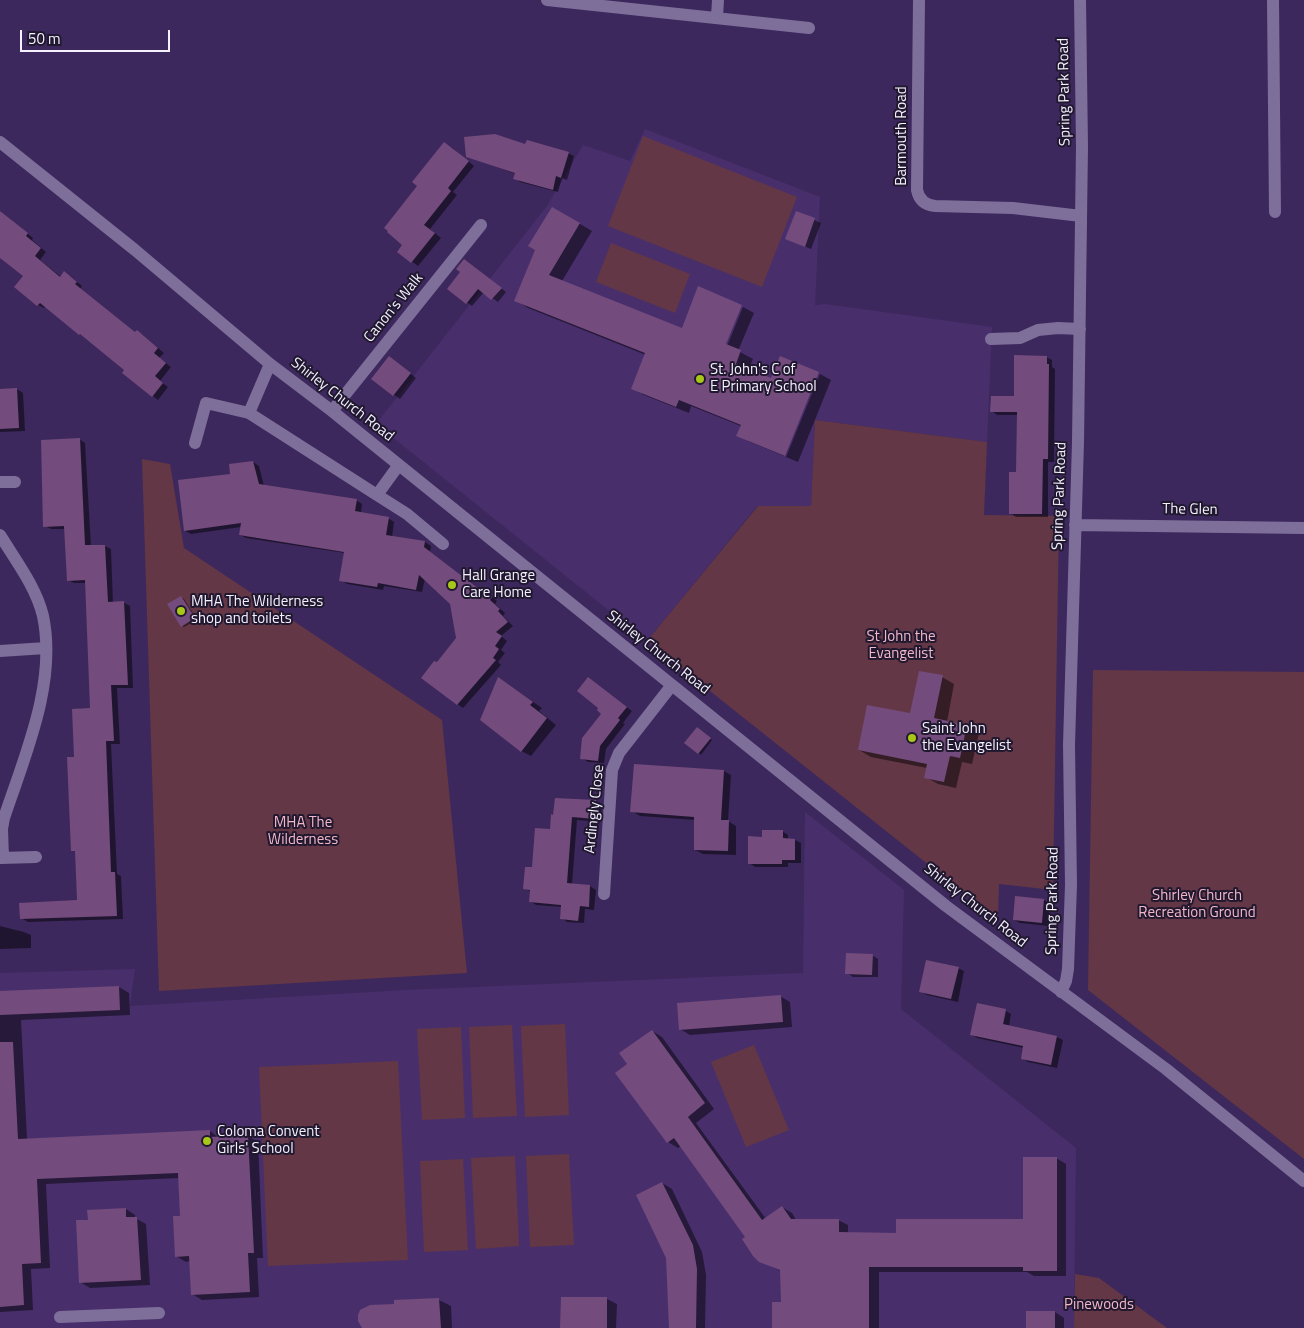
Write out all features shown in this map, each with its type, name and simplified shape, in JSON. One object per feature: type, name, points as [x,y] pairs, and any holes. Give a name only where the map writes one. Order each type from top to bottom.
[{"type":"street","points":[[548,0],[809,28]]},
{"type":"street","points":[[717,18],[718,0]]},
{"type":"street","name":"Barmouth Road","points":[[919,0],[917,190],[921,200],[935,206],[1014,208],[1080,216]]},
{"type":"street","name":"Spring Park Road","points":[[1061,992],[1066,982],[1068,969],[1071,894],[1069,745],[1080,329],[1082,146],[1080,0]]},
{"type":"street","points":[[1273,0],[1275,212]]},
{"type":"street","name":"Shirley Church Road","points":[[0,142],[134,250],[270,364],[332,411],[946,906],[1166,1069],[1304,1181]]},
{"type":"street","name":"Canon's Walk","points":[[332,411],[481,225]]},
{"type":"street","points":[[991,339],[1020,338],[1038,330],[1058,328],[1080,329]]},
{"type":"street","points":[[249,413],[270,364]]},
{"type":"street","points":[[196,443],[206,403],[249,413],[407,514],[443,544]]},
{"type":"street","points":[[377,495],[398,466]]},
{"type":"street","points":[[0,482],[15,482]]},
{"type":"street","name":"The Glen","points":[[1075,525],[1304,528]]},
{"type":"street","points":[[0,535],[36,596],[43,616],[46,648],[44,687],[4,818],[2,858],[36,857]]},
{"type":"street","points":[[0,651],[46,648]]},
{"type":"street","name":"Ardingly Close","points":[[604,894],[612,770],[619,753],[672,685]]},
{"type":"street","points":[[60,1317],[159,1313]]},
{"type":"shaded area","name":"St. John's C of E Primary School","points":[[645,129],[820,197],[815,305],[825,304],[992,327],[987,442],[815,420],[811,506],[757,506],[647,641],[376,424],[547,206],[583,145],[630,161]]},
{"type":"shaded area","points":[[805,812],[904,890],[901,1009],[1076,1148],[1074,1328],[0,1328],[0,973],[135,969],[130,1006],[407,990],[803,973]]},
{"type":"green space","points":[[643,136],[797,197],[762,287],[608,226]]},
{"type":"green space","points":[[611,243],[690,274],[675,313],[596,282]]},
{"type":"green space","name":"St John the Evangelist","points":[[815,420],[987,442],[984,515],[1059,516],[1053,890],[999,884],[998,920],[647,641],[758,506],[811,506]]},
{"type":"green space","name":"MHA The Wilderness","points":[[142,459],[170,464],[184,548],[442,720],[467,973],[159,991]]},
{"type":"green space","name":"Shirley Church Recreation Ground","points":[[1093,670],[1304,672],[1304,1159],[1088,990]]},
{"type":"green space","points":[[565,1024],[569,1115],[525,1117],[521,1026]]},
{"type":"green space","points":[[512,1025],[517,1116],[473,1118],[469,1027]]},
{"type":"green space","points":[[461,1027],[465,1118],[422,1120],[417,1029]]},
{"type":"green space","points":[[754,1045],[789,1130],[746,1147],[711,1062]]},
{"type":"green space","points":[[398,1061],[408,1260],[268,1266],[259,1067]]},
{"type":"green space","points":[[569,1154],[574,1245],[530,1247],[526,1156]]},
{"type":"green space","points":[[515,1156],[519,1246],[476,1249],[471,1158]]},
{"type":"green space","points":[[463,1159],[468,1250],[424,1252],[420,1161]]},
{"type":"green space","name":"Pinewoods","points":[[1075,1274],[1099,1278],[1167,1328],[1074,1328]]},
{"type":"building","points":[[495,134],[525,144],[527,140],[569,152],[561,178],[556,176],[553,190],[513,179],[515,173],[466,157],[464,137]]},
{"type":"building","points":[[444,142],[469,161],[448,188],[451,191],[424,225],[435,233],[411,263],[397,252],[402,245],[384,228],[417,186],[412,182]]},
{"type":"building","points":[[552,207],[580,223],[549,275],[682,328],[698,286],[742,305],[726,344],[741,350],[736,364],[771,378],[780,356],[819,372],[785,456],[736,436],[741,425],[679,400],[676,407],[631,389],[645,353],[514,301],[535,250],[528,246]]},
{"type":"building","points":[[0,211],[28,233],[26,236],[41,248],[35,256],[60,277],[64,271],[77,282],[75,284],[158,348],[154,353],[166,363],[155,376],[163,383],[152,397],[122,373],[124,370],[80,334],[40,303],[37,306],[14,287],[23,276],[0,258]]},
{"type":"building","points":[[796,211],[815,218],[805,247],[785,239]]},
{"type":"building","points":[[464,259],[502,288],[491,300],[478,289],[466,304],[447,289],[460,272],[456,269]]},
{"type":"building","points":[[1014,355],[1047,356],[1047,364],[1049,364],[1048,459],[1043,459],[1042,514],[1009,514],[1009,472],[1016,472],[1017,412],[990,412],[991,396],[1014,396]]},
{"type":"building","points":[[389,356],[411,373],[393,396],[371,379]]},
{"type":"building","points":[[17,388],[19,428],[0,429],[0,389]]},
{"type":"building","points":[[80,438],[85,545],[105,545],[108,602],[124,601],[128,685],[111,685],[114,741],[106,741],[111,872],[115,872],[117,916],[20,919],[19,903],[77,900],[75,851],[71,851],[67,757],[74,757],[72,709],[90,708],[85,580],[67,581],[64,526],[43,527],[41,440]]},
{"type":"building","name":"Hall Grange Care Home","points":[[253,461],[259,484],[357,499],[355,511],[389,517],[386,535],[425,541],[424,547],[492,597],[490,600],[500,609],[498,611],[508,622],[496,632],[502,636],[495,646],[499,649],[493,658],[496,660],[457,705],[421,678],[434,661],[437,662],[456,638],[450,604],[419,575],[416,590],[378,583],[377,587],[339,581],[344,552],[239,535],[241,523],[184,531],[178,480],[230,474],[229,464]]},
{"type":"building","name":"MHA The Wilderness shop and toilets","points":[[181,596],[195,618],[181,627],[167,604]]},
{"type":"building","name":"Saint John the Evangelist","points":[[919,671],[943,675],[934,718],[967,725],[960,758],[950,756],[944,782],[924,778],[927,764],[858,750],[867,705],[910,713]]},
{"type":"building","points":[[498,677],[533,702],[530,705],[547,718],[521,752],[480,720]]},
{"type":"building","points":[[588,677],[627,707],[618,718],[620,720],[600,746],[598,761],[580,759],[582,738],[601,714],[597,710],[598,708],[577,691]]},
{"type":"building","points":[[697,727],[711,738],[698,754],[684,743]]},
{"type":"building","points":[[634,764],[724,770],[721,820],[729,820],[728,851],[694,850],[694,817],[630,812]]},
{"type":"building","points":[[555,798],[596,800],[595,819],[572,817],[567,883],[590,885],[589,907],[580,906],[578,921],[560,919],[561,905],[529,902],[530,890],[523,889],[525,867],[532,867],[535,828],[550,829]]},
{"type":"building","points":[[762,830],[783,830],[783,838],[795,839],[795,860],[782,860],[782,864],[748,864],[748,836],[762,837]]},
{"type":"building","points":[[1015,896],[1044,899],[1042,923],[1013,920]]},
{"type":"building","points":[[846,953],[873,954],[872,975],[845,974]]},
{"type":"building","points":[[926,960],[959,967],[951,999],[919,992]]},
{"type":"building","points":[[119,986],[120,1010],[0,1015],[0,991]]},
{"type":"building","points":[[781,995],[783,1022],[679,1030],[677,1003]]},
{"type":"building","points":[[977,1003],[1006,1009],[1003,1024],[1057,1036],[1051,1065],[1021,1059],[1023,1046],[970,1035]]},
{"type":"building","points":[[652,1030],[705,1103],[688,1117],[762,1220],[782,1206],[791,1219],[839,1219],[839,1232],[896,1233],[896,1219],[1023,1219],[1023,1157],[1057,1157],[1057,1271],[1023,1271],[1023,1267],[869,1267],[869,1328],[772,1328],[772,1302],[781,1302],[780,1270],[759,1262],[753,1256],[742,1239],[745,1237],[674,1138],[667,1143],[615,1073],[627,1064],[619,1053]]},
{"type":"building","points":[[0,1042],[13,1042],[18,1139],[210,1130],[210,1137],[248,1135],[254,1253],[248,1253],[250,1292],[191,1295],[189,1256],[175,1257],[173,1216],[180,1216],[178,1173],[37,1179],[41,1263],[22,1264],[24,1305],[0,1307]]},
{"type":"building","points":[[662,1182],[693,1245],[697,1269],[696,1328],[669,1328],[666,1258],[636,1195]]},
{"type":"building","points":[[126,1208],[126,1217],[137,1217],[141,1280],[79,1283],[76,1220],[88,1220],[87,1210]]},
{"type":"building","points":[[561,1297],[607,1297],[607,1328],[560,1328]]},
{"type":"building","points":[[439,1298],[441,1328],[362,1328],[358,1321],[360,1310],[370,1305],[394,1304],[394,1300]]},
{"type":"building","points":[[1026,1311],[1055,1311],[1055,1328],[1026,1328]]},
{"type":"place","name":"St. John's C of E Primary School","points":[[700,379]]},
{"type":"place","name":"Hall Grange Care Home","points":[[452,585]]},
{"type":"place","name":"MHA The Wilderness shop and toilets","points":[[181,611]]},
{"type":"place","name":"Saint John the Evangelist","points":[[912,738]]},
{"type":"place","name":"Coloma Convent Girls' School","points":[[207,1141]]}]
